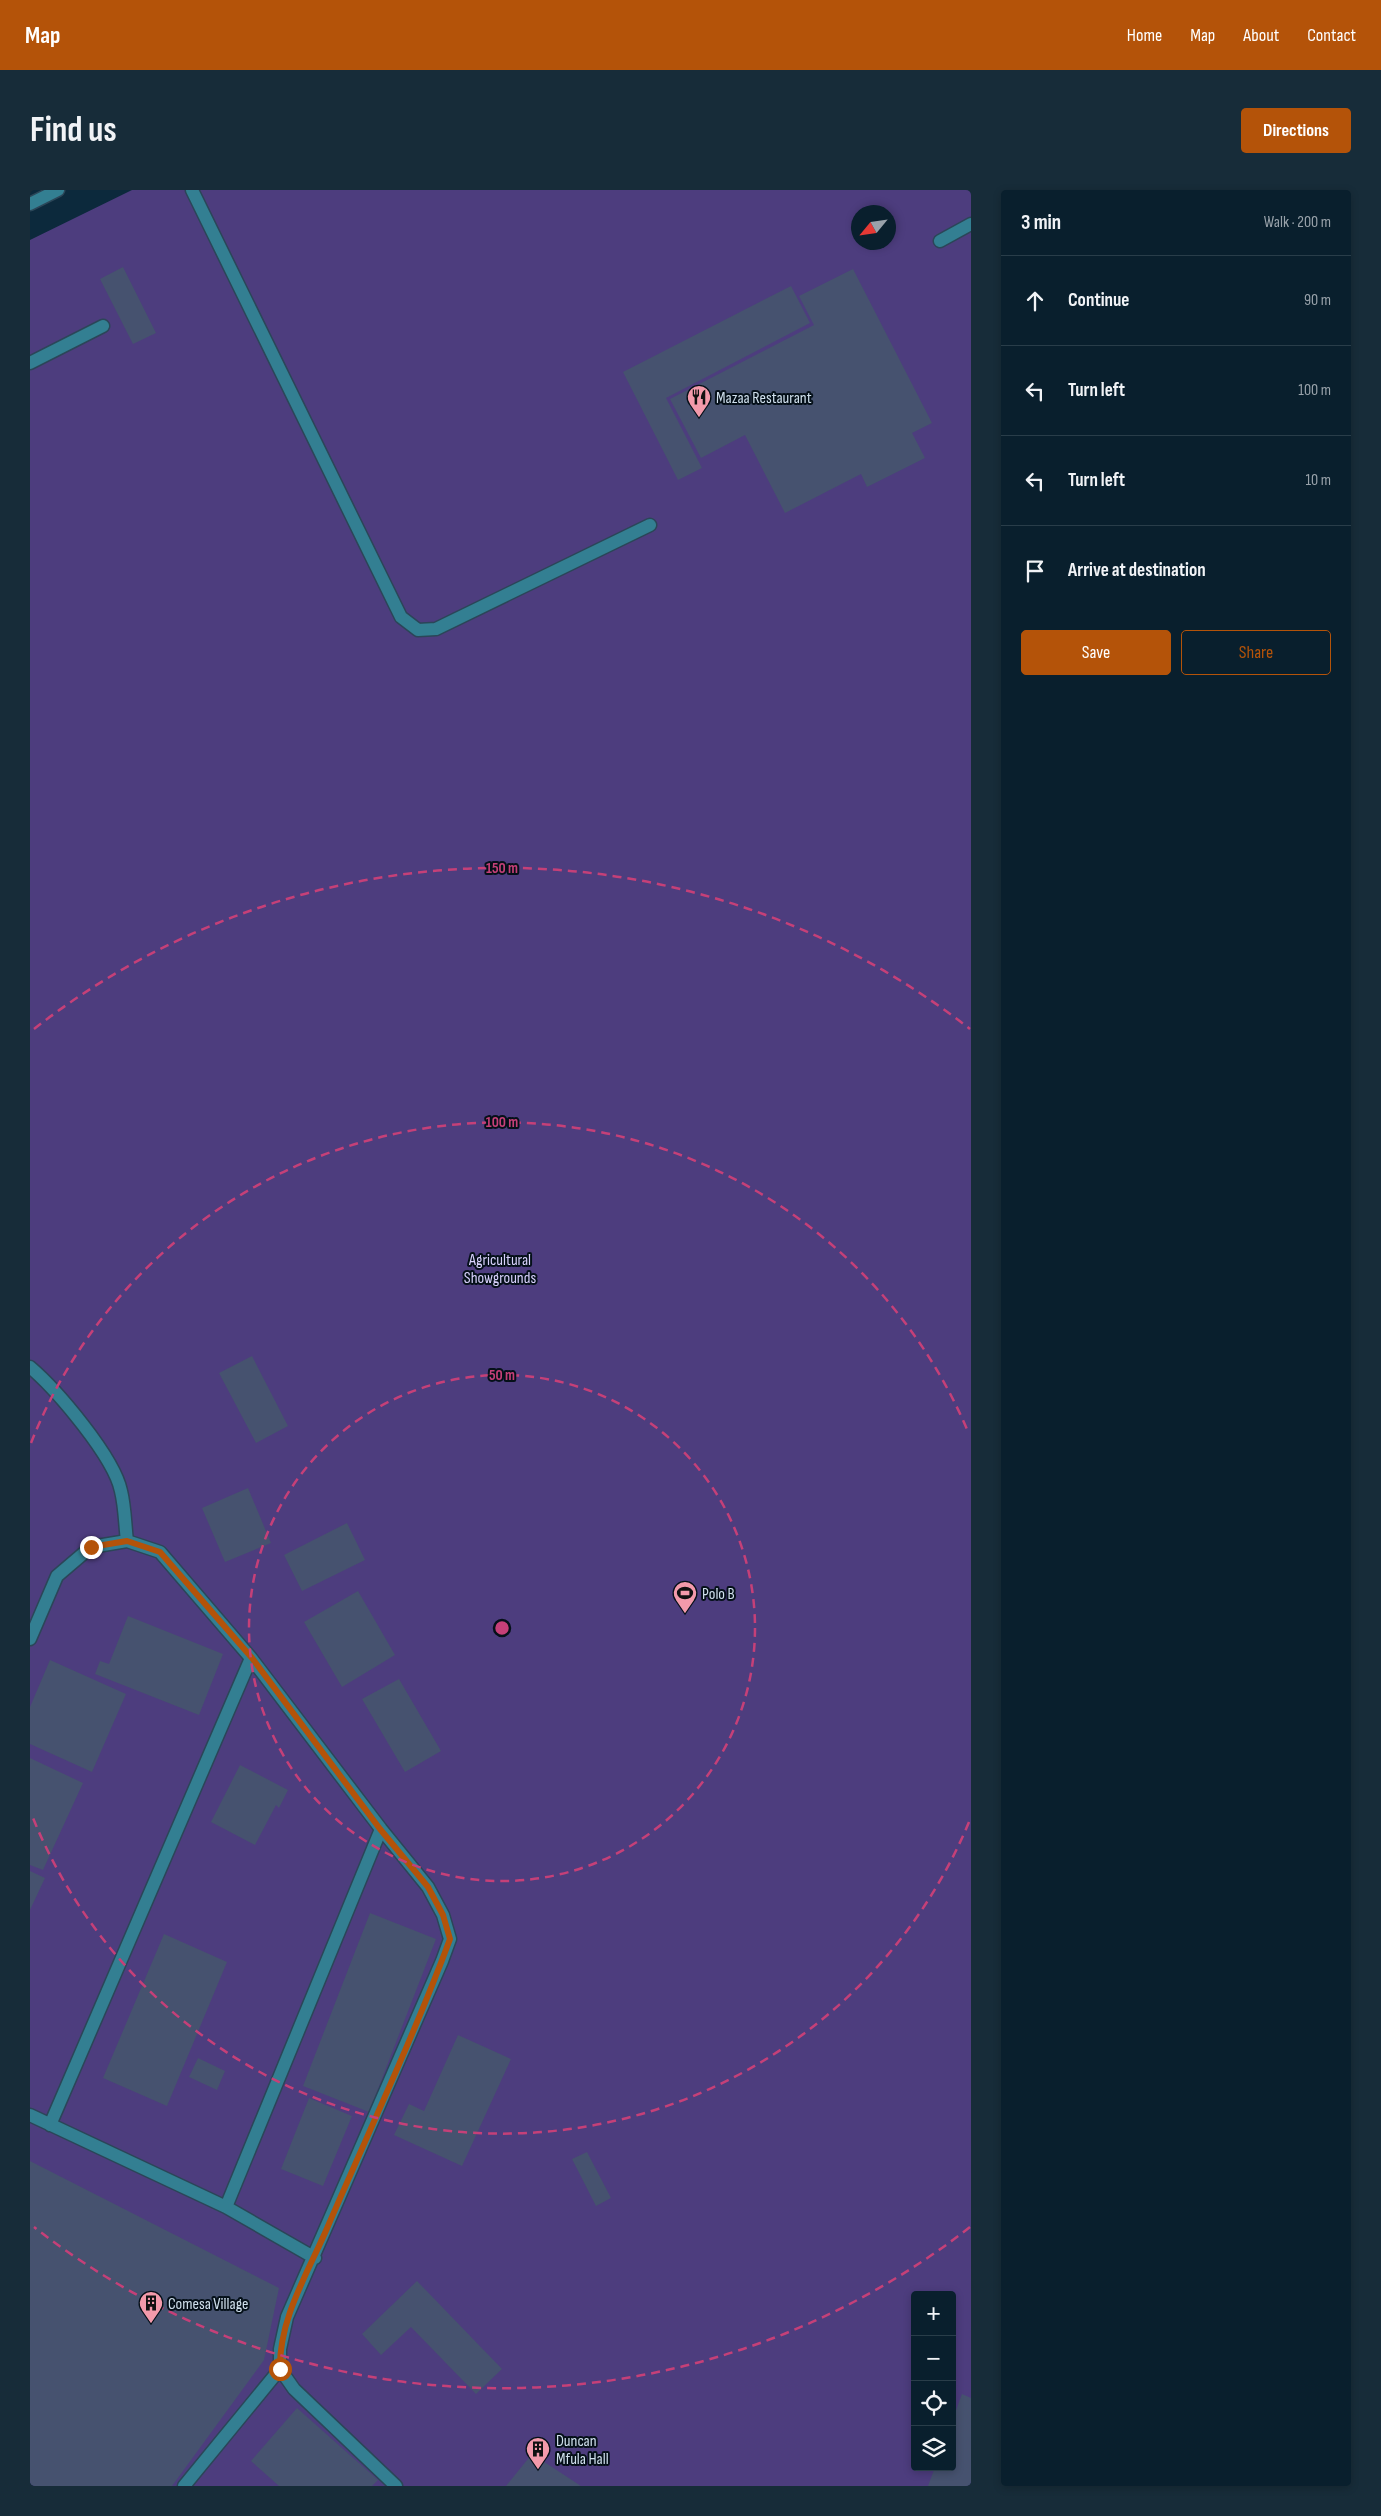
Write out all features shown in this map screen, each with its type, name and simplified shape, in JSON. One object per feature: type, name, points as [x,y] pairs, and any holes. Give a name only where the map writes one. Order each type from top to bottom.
[{"type":"street","points":[[30,204],[58,190]]},
{"type":"street","points":[[192,190],[401,618],[418,630],[436,629],[650,525]]},
{"type":"street","points":[[940,241],[971,224]]},
{"type":"street","points":[[30,362],[102,326]]},
{"type":"street","points":[[30,1367],[47,1382],[102,1450],[121,1490],[127,1541]]},
{"type":"street","points":[[30,1639],[57,1576],[91,1547],[127,1541],[160,1552],[252,1658],[380,1829],[428,1887],[443,1915],[450,1939],[287,2317],[280,2349],[280,2369],[294,2389],[396,2486]]},
{"type":"street","points":[[50,2124],[252,1658]]},
{"type":"street","points":[[226,2207],[380,1829]]},
{"type":"street","points":[[30,2115],[226,2207],[314,2258]]},
{"type":"street","points":[[184,2486],[280,2369]]},
{"type":"green space","name":"Agricultural Showgrounds","points":[[132,190],[971,190],[971,2486],[30,2486],[30,240]]},
{"type":"building","points":[[123,267],[156,333],[133,344],[100,279]]},
{"type":"building","points":[[853,269],[932,423],[912,433],[925,458],[867,487],[861,474],[785,513],[745,435],[701,458],[670,399],[814,325],[799,296]]},
{"type":"building","points":[[791,286],[810,323],[666,398],[702,468],[678,480],[623,372]]},
{"type":"building","points":[[252,1356],[288,1426],[256,1443],[219,1373]]},
{"type":"building","points":[[248,1488],[271,1543],[225,1562],[202,1508]]},
{"type":"building","points":[[347,1523],[365,1560],[302,1591],[284,1555]]},
{"type":"building","points":[[358,1591],[395,1655],[342,1687],[304,1622]]},
{"type":"building","points":[[128,1616],[223,1654],[199,1715],[95,1674],[100,1661],[109,1664]]},
{"type":"building","points":[[50,1660],[126,1694],[92,1772],[30,1744],[30,1707]]},
{"type":"building","points":[[399,1679],[441,1751],[405,1772],[362,1699]]},
{"type":"building","points":[[30,1758],[83,1783],[43,1870],[30,1865]]},
{"type":"building","points":[[240,1765],[288,1790],[279,1808],[276,1805],[255,1845],[211,1822]]},
{"type":"building","points":[[30,1871],[45,1878],[30,1910]]},
{"type":"building","points":[[370,1913],[436,1939],[369,2112],[303,2086]]},
{"type":"building","points":[[164,1934],[227,1962],[167,2106],[103,2078]]},
{"type":"building","points":[[458,2035],[511,2059],[462,2166],[394,2135],[409,2104],[424,2111]]},
{"type":"building","points":[[198,2058],[225,2071],[217,2090],[189,2077]]},
{"type":"building","points":[[309,2098],[352,2116],[323,2186],[281,2169]]},
{"type":"building","points":[[587,2152],[611,2198],[596,2206],[572,2159]]},
{"type":"building","name":"Comesa Village","points":[[30,2161],[279,2288],[264,2360],[172,2486],[30,2486]]},
{"type":"building","points":[[417,2281],[502,2369],[476,2394],[411,2327],[381,2355],[362,2334]]},
{"type":"building","points":[[962,2394],[971,2398],[971,2486],[928,2486],[934,2471],[956,2471],[956,2410]]},
{"type":"building","points":[[297,2408],[378,2480],[372,2486],[279,2486],[251,2461]]},
{"type":"building","name":"Duncan Mfula Hall","points":[[532,2454],[581,2486],[506,2486]]},
{"type":"place","name":"Mazaa Restaurant","points":[[699,418]]},
{"type":"place","name":"Polo B","points":[[685,1614]]},
{"type":"place","name":"Comesa Village","points":[[151,2324]]},
{"type":"place","name":"Duncan Mfula Hall","points":[[538,2470]]},
{"type":"route","points":[[91,1547],[127,1541],[160,1552],[252,1658],[380,1829],[428,1887],[443,1915],[450,1939],[287,2317],[280,2349],[280,2369]]}]
